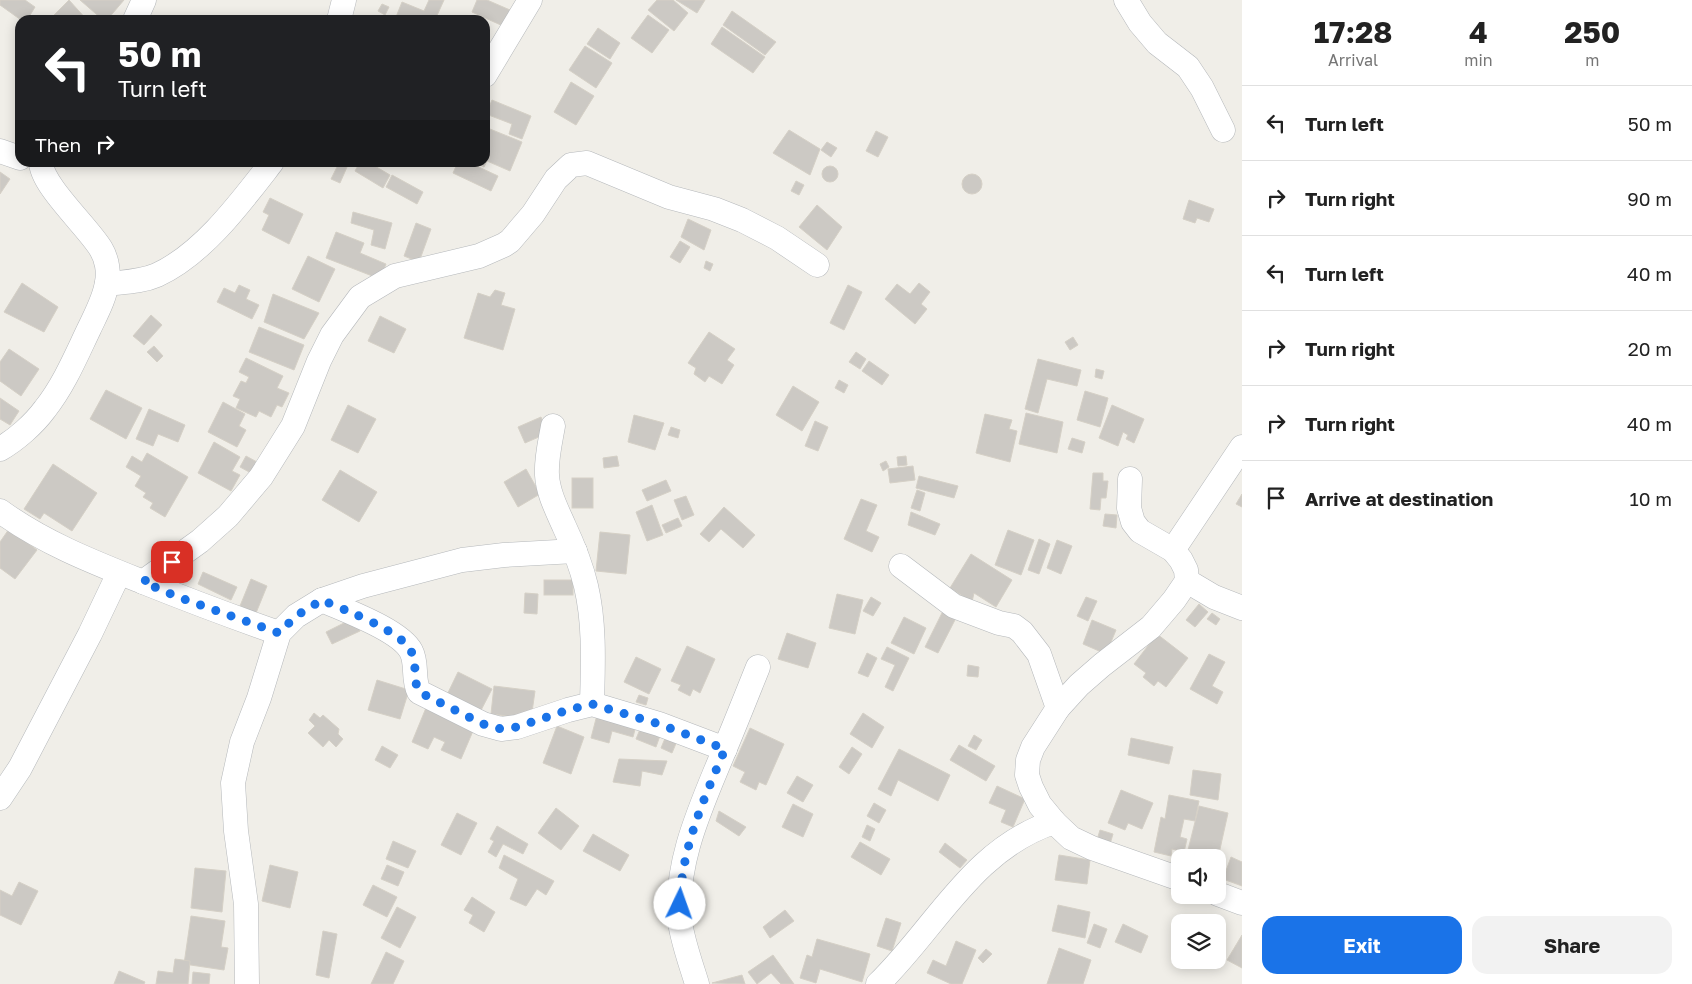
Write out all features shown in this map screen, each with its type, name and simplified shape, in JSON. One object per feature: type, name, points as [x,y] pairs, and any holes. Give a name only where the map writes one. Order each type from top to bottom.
[{"type":"street","points":[[490,67],[530,0]]},
{"type":"street","points":[[1126,0],[1140,23],[1157,43],[1188,67],[1202,88],[1223,130]]},
{"type":"street","points":[[0,151],[15,156]]},
{"type":"street","points":[[143,582],[200,541],[228,516],[261,477],[293,426],[319,361],[332,336],[360,297],[395,276],[479,256],[504,245],[510,241],[533,214],[556,179],[572,165],[587,163],[669,197],[714,209],[742,220],[778,238],[817,265]]},
{"type":"street","points":[[0,449],[19,435],[45,409],[67,376],[97,312],[107,284],[108,269],[102,250],[36,167]]},
{"type":"street","points":[[107,284],[139,280],[156,275],[196,249],[222,222],[268,167]]},
{"type":"street","points":[[553,426],[547,453],[547,477],[551,495],[575,551],[586,587],[591,618],[593,656],[592,704]]},
{"type":"street","points":[[1173,550],[1242,447]]},
{"type":"street","points":[[1130,479],[1129,508],[1133,522],[1140,531],[1173,550],[1186,570],[1187,580],[1174,600],[1151,627],[1079,685],[1058,708],[1033,746],[1028,760],[1027,775],[1040,805],[1071,838],[1092,848],[1171,876]]},
{"type":"street","points":[[0,511],[22,527],[62,548],[119,573],[178,597],[279,633]]},
{"type":"street","points":[[247,984],[246,904],[236,831],[233,783],[242,742],[259,698],[279,633],[296,616],[322,600],[363,586],[462,560],[504,555],[575,551]]},
{"type":"street","points":[[900,566],[954,606],[999,623],[1014,626],[1022,632],[1039,654],[1058,708]]},
{"type":"street","points":[[0,798],[20,768],[90,634],[119,573]]},
{"type":"street","points":[[1187,580],[1214,597],[1242,608]]},
{"type":"street","points":[[322,600],[382,628],[402,640],[410,649],[416,661],[415,679],[419,692],[483,724],[501,729],[517,727],[592,704],[659,724],[725,749]]},
{"type":"street","points":[[697,984],[687,954],[680,922],[681,885],[687,848],[702,804],[758,666]]},
{"type":"street","points":[[878,984],[916,943],[929,924],[972,874],[1012,842],[1035,828],[1054,822]]},
{"type":"street","points":[[1226,897],[1242,903]]},
{"type":"building","points":[[0,0],[25,0],[35,7],[30,15],[15,16],[0,5]]},
{"type":"building","points":[[69,0],[82,15],[54,15]]},
{"type":"building","points":[[80,0],[124,0],[111,15],[97,15]]},
{"type":"building","points":[[429,0],[444,0],[437,15],[397,15],[402,2],[424,11]]},
{"type":"building","points":[[477,0],[487,0],[510,10],[503,26],[490,20],[490,15],[479,15],[472,12]]},
{"type":"building","points":[[657,0],[673,0],[688,13],[674,31],[648,10]]},
{"type":"building","points":[[676,0],[705,0],[697,13]]},
{"type":"building","points":[[382,4],[389,7],[385,15],[378,11]]},
{"type":"building","points":[[732,11],[776,42],[765,55],[723,25]]},
{"type":"building","points":[[648,15],[669,30],[652,53],[631,38]]},
{"type":"building","points":[[722,27],[765,57],[753,73],[711,44]]},
{"type":"building","points":[[598,28],[620,43],[610,59],[587,44]]},
{"type":"building","points":[[585,46],[612,63],[596,88],[569,70]]},
{"type":"building","points":[[571,82],[594,96],[576,125],[554,112]]},
{"type":"building","points":[[492,100],[531,116],[522,139],[509,134],[512,124],[490,116]]},
{"type":"building","points":[[490,129],[522,142],[510,171],[490,162]]},
{"type":"building","points":[[789,130],[820,149],[810,175],[773,153]]},
{"type":"building","points":[[876,131],[888,137],[878,157],[866,151]]},
{"type":"building","points":[[827,142],[837,148],[831,157],[821,150]]},
{"type":"building","points":[[830,166],[836,168],[838,174],[836,180],[830,182],[824,180],[822,174],[824,168]]},
{"type":"building","points":[[337,167],[347,167],[340,183],[331,179]]},
{"type":"building","points":[[357,167],[376,167],[390,175],[383,188],[355,171]]},
{"type":"building","points":[[456,167],[479,167],[498,176],[491,191],[453,173]]},
{"type":"building","points":[[0,172],[10,179],[0,194]]},
{"type":"building","points":[[972,174],[979,177],[982,184],[979,191],[972,194],[965,191],[962,184],[965,177]]},
{"type":"building","points":[[392,175],[423,192],[417,204],[386,187]]},
{"type":"building","points":[[796,181],[804,185],[799,195],[791,191]]},
{"type":"building","points":[[270,198],[303,214],[289,244],[262,230],[269,215],[263,212]]},
{"type":"building","points":[[1189,200],[1214,209],[1209,222],[1197,218],[1195,223],[1183,219]]},
{"type":"building","points":[[817,205],[842,227],[827,250],[799,227]]},
{"type":"building","points":[[353,212],[392,223],[385,249],[371,245],[374,230],[351,223]]},
{"type":"building","points":[[688,219],[711,230],[704,250],[681,237]]},
{"type":"building","points":[[416,223],[431,229],[419,262],[404,256]]},
{"type":"building","points":[[336,232],[364,243],[360,253],[386,264],[380,279],[326,258]]},
{"type":"building","points":[[680,241],[690,247],[680,263],[670,257]]},
{"type":"building","points":[[308,256],[335,269],[319,302],[292,289]]},
{"type":"building","points":[[706,261],[713,264],[710,271],[704,268]]},
{"type":"building","points":[[22,283],[58,307],[44,332],[4,312]]},
{"type":"building","points":[[919,283],[930,292],[921,304],[927,309],[915,324],[885,299],[897,284],[910,294]]},
{"type":"building","points":[[239,285],[250,290],[246,299],[259,305],[252,319],[217,302],[224,288],[235,293]]},
{"type":"building","points":[[848,285],[862,292],[844,330],[830,323]]},
{"type":"building","points":[[495,290],[505,293],[501,305],[515,309],[503,350],[464,338],[478,293],[490,297]]},
{"type":"building","points":[[273,294],[319,313],[304,339],[264,322]]},
{"type":"building","points":[[151,315],[162,325],[144,345],[133,336]]},
{"type":"building","points":[[380,316],[406,329],[394,353],[368,341]]},
{"type":"building","points":[[259,327],[304,345],[294,370],[249,352]]},
{"type":"building","points":[[709,332],[735,349],[727,360],[734,365],[722,384],[709,376],[705,382],[694,374],[696,368],[688,363]]},
{"type":"building","points":[[1073,337],[1078,345],[1070,350],[1065,342]]},
{"type":"building","points":[[154,346],[163,356],[157,362],[147,352]]},
{"type":"building","points":[[9,349],[39,369],[21,396],[0,381],[0,362]]},
{"type":"building","points":[[856,352],[866,359],[860,369],[849,362]]},
{"type":"building","points":[[246,358],[283,376],[277,388],[289,393],[282,407],[277,405],[271,417],[259,411],[256,417],[236,408],[240,399],[233,396],[241,381],[246,383],[249,377],[239,372]]},
{"type":"building","points":[[1038,359],[1081,370],[1077,386],[1047,379],[1038,413],[1025,409]]},
{"type":"building","points":[[869,361],[889,375],[882,385],[862,371]]},
{"type":"building","points":[[1096,369],[1104,371],[1102,379],[1095,377]]},
{"type":"building","points":[[839,380],[848,385],[844,393],[835,388]]},
{"type":"building","points":[[793,386],[819,402],[802,431],[776,415]]},
{"type":"building","points":[[106,390],[142,408],[126,439],[90,419]]},
{"type":"building","points":[[1085,391],[1108,398],[1100,427],[1077,420]]},
{"type":"building","points":[[0,398],[19,411],[10,425],[0,419]]},
{"type":"building","points":[[223,402],[245,414],[239,426],[246,430],[237,447],[208,432]]},
{"type":"building","points":[[348,405],[376,419],[358,453],[331,440]]},
{"type":"building","points":[[1112,405],[1144,419],[1134,443],[1126,439],[1128,435],[1123,432],[1118,446],[1099,438]]},
{"type":"building","points":[[149,409],[185,425],[178,442],[158,434],[153,446],[136,439]]},
{"type":"building","points":[[1026,413],[1063,422],[1057,453],[1019,444]]},
{"type":"building","points":[[985,414],[1012,420],[1009,429],[1017,431],[1010,462],[976,453]]},
{"type":"building","points":[[634,415],[664,423],[655,450],[628,442]]},
{"type":"building","points":[[541,417],[548,433],[525,443],[518,427]]},
{"type":"building","points":[[815,421],[828,427],[818,451],[805,446]]},
{"type":"building","points":[[671,427],[680,430],[678,438],[668,435]]},
{"type":"building","points":[[1072,438],[1085,442],[1082,453],[1068,449]]},
{"type":"building","points":[[214,442],[240,457],[232,471],[240,475],[231,491],[198,473]]},
{"type":"building","points":[[147,453],[188,477],[165,517],[150,508],[153,503],[143,497],[146,493],[135,486],[141,476],[126,467],[132,456],[142,462]]},
{"type":"building","points":[[246,456],[257,462],[251,473],[240,467]]},
{"type":"building","points":[[617,456],[619,466],[604,468],[603,458]]},
{"type":"building","points":[[906,456],[907,465],[898,466],[897,457]]},
{"type":"building","points":[[886,461],[889,467],[883,471],[880,464]]},
{"type":"building","points":[[53,464],[97,493],[72,531],[44,513],[40,519],[24,509]]},
{"type":"building","points":[[913,466],[915,480],[890,483],[888,469]]},
{"type":"building","points":[[526,469],[540,494],[518,507],[504,482]]},
{"type":"building","points":[[340,470],[377,492],[359,522],[322,500]]},
{"type":"building","points":[[1093,473],[1103,473],[1103,481],[1108,481],[1106,498],[1101,498],[1100,510],[1090,509]]},
{"type":"building","points":[[919,476],[958,486],[954,498],[916,488]]},
{"type":"building","points":[[572,478],[593,478],[593,508],[572,508]]},
{"type":"building","points":[[666,480],[671,491],[647,501],[642,490]]},
{"type":"building","points":[[917,490],[925,493],[920,511],[911,508]]},
{"type":"building","points":[[1242,494],[1242,507],[1236,504]]},
{"type":"building","points":[[686,496],[694,515],[682,520],[674,500]]},
{"type":"building","points":[[861,499],[877,505],[866,531],[879,537],[872,552],[844,539]]},
{"type":"building","points":[[652,505],[663,535],[647,541],[636,512]]},
{"type":"building","points":[[724,507],[755,535],[743,548],[721,529],[709,542],[700,534]]},
{"type":"building","points":[[911,512],[940,524],[935,535],[908,525]]},
{"type":"building","points":[[1105,514],[1117,515],[1116,528],[1103,526]]},
{"type":"building","points":[[678,518],[682,526],[666,533],[662,525]]},
{"type":"building","points":[[9,529],[37,550],[15,579],[0,568],[0,542]]},
{"type":"building","points":[[1008,530],[1034,540],[1021,575],[995,565]]},
{"type":"building","points":[[600,532],[630,535],[626,574],[596,571]]},
{"type":"building","points":[[1039,539],[1050,544],[1039,574],[1028,570]]},
{"type":"building","points":[[1057,540],[1072,546],[1061,574],[1047,568]]},
{"type":"building","points":[[971,554],[1012,580],[996,607],[974,593],[972,602],[950,588]]},
{"type":"building","points":[[203,572],[237,587],[231,600],[198,584]]},
{"type":"building","points":[[251,579],[267,586],[256,613],[240,606]]},
{"type":"building","points":[[544,580],[573,580],[573,595],[544,595]]},
{"type":"building","points":[[525,593],[538,594],[537,614],[524,613]]},
{"type":"building","points":[[837,594],[863,600],[855,634],[829,628]]},
{"type":"building","points":[[871,597],[881,603],[873,616],[863,611]]},
{"type":"building","points":[[1086,597],[1097,601],[1088,621],[1077,616]]},
{"type":"building","points":[[1199,604],[1208,612],[1195,627],[1186,620]]},
{"type":"building","points":[[944,609],[957,616],[938,653],[925,647]]},
{"type":"building","points":[[1212,613],[1220,619],[1216,625],[1207,619]]},
{"type":"building","points":[[904,617],[926,628],[914,654],[891,643]]},
{"type":"building","points":[[354,618],[360,631],[332,644],[326,632]]},
{"type":"building","points":[[1092,620],[1116,630],[1106,654],[1083,644]]},
{"type":"building","points":[[787,633],[816,643],[808,668],[778,659]]},
{"type":"building","points":[[1157,634],[1188,658],[1166,687],[1158,681],[1154,686],[1143,677],[1146,673],[1134,664]]},
{"type":"building","points":[[687,646],[715,659],[700,693],[693,689],[690,696],[678,690],[681,685],[671,681]]},
{"type":"building","points":[[887,647],[909,658],[893,691],[885,687],[895,665],[881,659]]},
{"type":"building","points":[[867,653],[877,658],[868,677],[858,673]]},
{"type":"building","points":[[1209,654],[1225,662],[1212,686],[1223,692],[1217,704],[1190,689]]},
{"type":"building","points":[[636,657],[661,669],[649,694],[624,682]]},
{"type":"building","points":[[968,665],[979,667],[978,677],[967,676]]},
{"type":"building","points":[[458,672],[492,689],[478,716],[445,699]]},
{"type":"building","points":[[377,680],[409,690],[400,719],[368,710]]},
{"type":"building","points":[[494,686],[535,691],[531,719],[491,714]]},
{"type":"building","points":[[639,695],[648,698],[646,705],[636,702]]},
{"type":"building","points":[[428,703],[476,724],[461,759],[441,750],[445,742],[434,737],[428,749],[412,742]]},
{"type":"building","points":[[598,711],[637,722],[633,737],[612,731],[609,743],[591,738]]},
{"type":"building","points":[[314,713],[320,718],[323,715],[339,729],[338,734],[343,739],[336,747],[329,740],[323,747],[308,733],[315,726],[309,720]]},
{"type":"building","points":[[863,713],[884,727],[872,748],[850,734]]},
{"type":"building","points":[[643,722],[662,730],[656,747],[636,739]]},
{"type":"building","points":[[557,726],[584,737],[571,774],[543,763]]},
{"type":"building","points":[[750,728],[784,744],[766,785],[759,782],[756,790],[740,782],[745,772],[733,766]]},
{"type":"building","points":[[974,735],[982,740],[976,750],[968,746]]},
{"type":"building","points":[[666,736],[677,741],[672,753],[661,748]]},
{"type":"building","points":[[1131,738],[1173,747],[1169,764],[1128,755]]},
{"type":"building","points":[[959,745],[995,766],[986,781],[950,760]]},
{"type":"building","points":[[382,746],[398,755],[390,768],[375,760]]},
{"type":"building","points":[[852,747],[862,754],[849,774],[839,767]]},
{"type":"building","points":[[899,749],[950,775],[938,801],[898,780],[891,796],[878,789]]},
{"type":"building","points":[[619,759],[667,761],[662,775],[642,771],[640,786],[613,782]]},
{"type":"building","points":[[1193,770],[1221,774],[1218,800],[1190,795]]},
{"type":"building","points":[[797,776],[813,785],[803,802],[787,793]]},
{"type":"building","points":[[997,786],[1025,799],[1013,827],[1001,822],[1006,810],[989,803]]},
{"type":"building","points":[[1121,790],[1153,803],[1142,829],[1128,823],[1125,830],[1108,823]]},
{"type":"building","points":[[1169,795],[1199,801],[1195,821],[1184,819],[1180,837],[1187,839],[1185,849],[1171,849],[1171,856],[1154,852],[1161,817],[1165,819]]},
{"type":"building","points":[[874,803],[886,810],[879,823],[867,816]]},
{"type":"building","points":[[793,804],[813,814],[803,837],[782,827]]},
{"type":"building","points":[[1199,806],[1228,813],[1220,849],[1188,849]]},
{"type":"building","points":[[556,808],[579,826],[561,850],[538,833]]},
{"type":"building","points":[[719,811],[746,827],[739,836],[716,821]]},
{"type":"building","points":[[457,813],[477,823],[461,855],[441,845]]},
{"type":"building","points":[[867,825],[875,829],[870,841],[862,837]]},
{"type":"building","points":[[497,826],[528,844],[523,854],[503,844],[496,857],[488,852],[494,841],[490,839]]},
{"type":"building","points":[[1100,830],[1113,834],[1110,844],[1097,840]]},
{"type":"building","points":[[593,834],[629,855],[620,871],[583,851]]},
{"type":"building","points":[[393,841],[416,851],[408,868],[386,859]]},
{"type":"building","points":[[860,842],[890,859],[881,875],[851,857]]},
{"type":"building","points":[[945,843],[967,860],[960,868],[939,852]]},
{"type":"building","points":[[504,855],[554,881],[546,895],[537,889],[526,906],[510,899],[518,879],[499,868]]},
{"type":"building","points":[[1059,855],[1090,860],[1087,884],[1055,880]]},
{"type":"building","points":[[1231,857],[1242,862],[1242,886],[1226,880],[1226,871]]},
{"type":"building","points":[[270,865],[298,872],[290,908],[262,901]]},
{"type":"building","points":[[387,865],[404,872],[398,886],[381,879]]},
{"type":"building","points":[[195,868],[226,871],[222,912],[191,908]]},
{"type":"building","points":[[19,882],[38,891],[21,925],[0,915],[0,890],[12,896]]},
{"type":"building","points":[[373,885],[397,897],[387,917],[363,905]]},
{"type":"building","points":[[472,897],[495,912],[484,932],[469,923],[473,915],[464,910]]},
{"type":"building","points":[[1058,905],[1090,912],[1085,938],[1052,931]]},
{"type":"building","points":[[397,907],[416,917],[400,948],[381,938]]},
{"type":"building","points":[[785,910],[794,921],[770,938],[763,927]]},
{"type":"building","points":[[191,916],[225,921],[221,947],[228,948],[224,970],[184,964]]},
{"type":"building","points":[[886,918],[901,923],[892,951],[877,946]]},
{"type":"building","points":[[1094,924],[1107,929],[1100,948],[1087,943]]},
{"type":"building","points":[[1123,924],[1148,936],[1141,953],[1115,942]]},
{"type":"building","points":[[323,931],[337,934],[329,978],[316,975]]},
{"type":"building","points":[[1242,935],[1242,968],[1227,960]]},
{"type":"building","points":[[817,939],[870,954],[862,982],[820,969],[816,983],[800,978],[807,955],[812,957]]},
{"type":"building","points":[[956,941],[976,950],[962,984],[951,984],[927,973],[933,960],[946,966]]},
{"type":"building","points":[[1059,948],[1091,960],[1083,984],[1047,984]]},
{"type":"building","points":[[986,949],[992,954],[983,963],[978,958]]},
{"type":"building","points":[[386,952],[404,961],[393,984],[371,984]]},
{"type":"building","points":[[773,955],[794,984],[781,984],[771,973],[757,984],[748,972]]},
{"type":"building","points":[[175,959],[190,961],[188,984],[156,984],[158,971],[173,973]]},
{"type":"building","points":[[119,971],[145,982],[144,984],[114,984]]},
{"type":"building","points":[[193,972],[210,974],[209,984],[192,984]]},
{"type":"building","points":[[742,975],[745,984],[712,983]]},
{"type":"route","points":[[172,562],[143,582],[178,597],[279,633],[296,616],[322,600],[382,628],[402,640],[410,649],[416,661],[415,679],[419,692],[483,724],[501,729],[517,727],[592,704],[659,724],[725,749],[702,804],[687,848],[680,904]]}]
